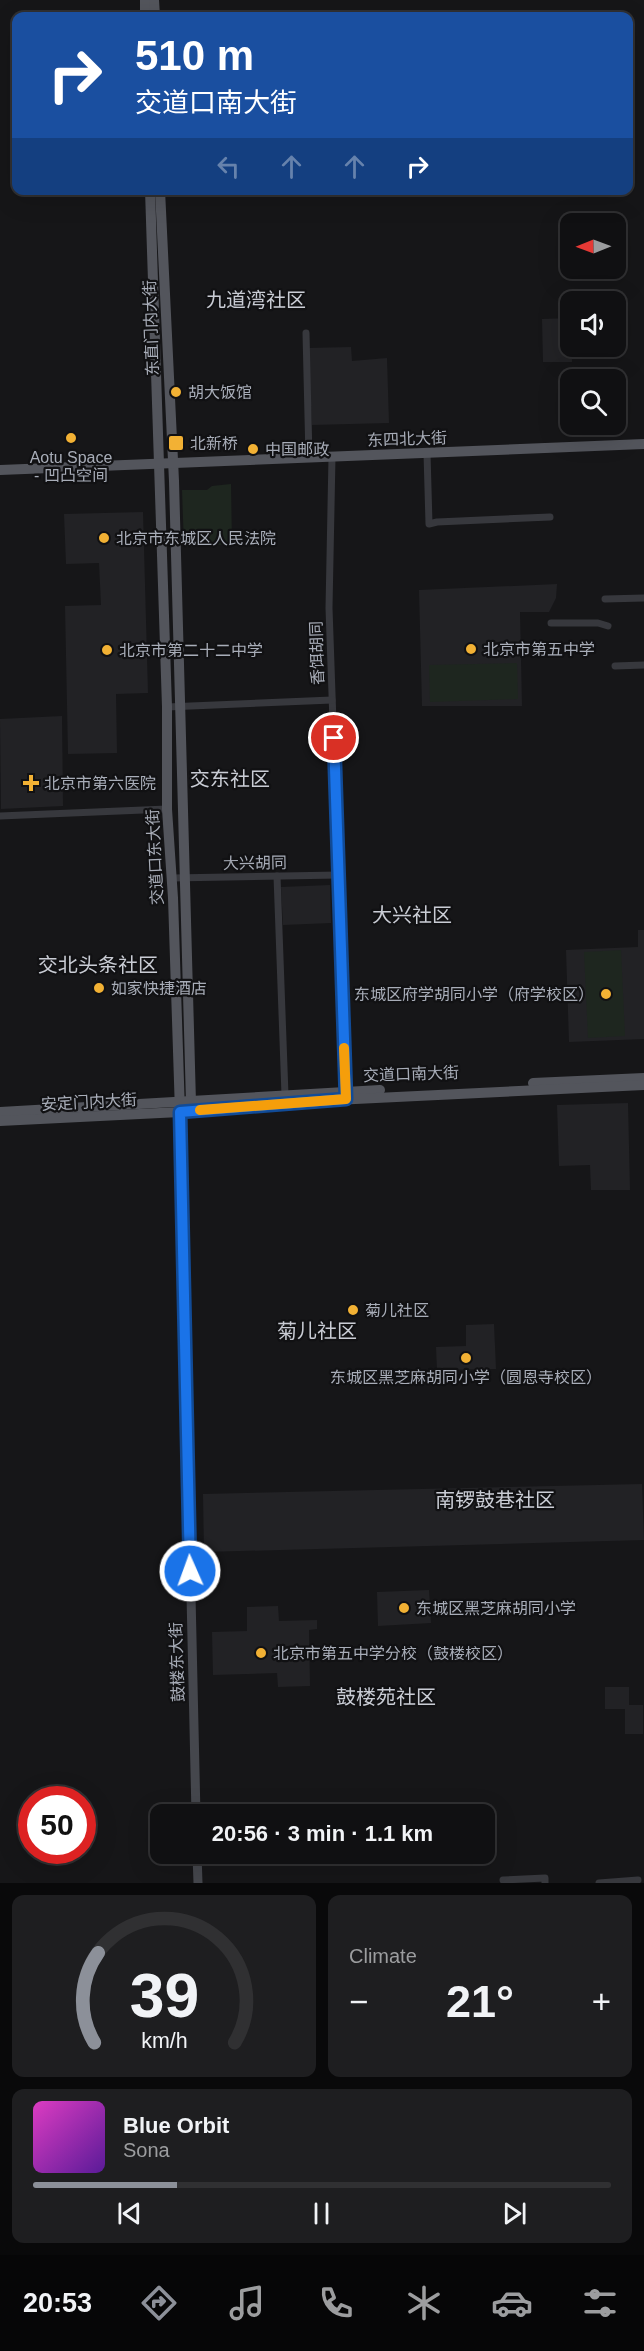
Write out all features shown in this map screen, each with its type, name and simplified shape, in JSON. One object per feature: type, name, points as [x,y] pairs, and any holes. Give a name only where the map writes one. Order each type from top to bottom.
[{"type":"main road","name":"东直门内大街","points":[[150,195],[159,465]]},
{"type":"main road","name":"东直门内大街","points":[[160,195],[172,465]]},
{"type":"main road","name":"东四北大街","points":[[0,470],[172,465],[644,444]]},
{"type":"main road","name":"交道口东大街","points":[[159,465],[167,708],[167,809],[172,878],[179,1108]]},
{"type":"main road","name":"交道口东大街","points":[[172,465],[191,1103]]},
{"type":"main road","name":"交道口南大街","points":[[179,1108],[644,1078]]},
{"type":"main road","name":"交道口南大街","points":[[179,1108],[191,1103],[285,1095],[346,1096],[644,1085]]},
{"type":"main road","name":"安定门内大街","points":[[0,1112],[179,1108]]},
{"type":"main road","name":"安定门内大街","points":[[0,1121],[179,1108]]},
{"type":"main road","name":"鼓楼东大街","points":[[179,1108],[196,1804]]},
{"type":"main road","points":[[197,1864],[198,1883]]},
{"type":"street","points":[[306,333],[309,458]]},
{"type":"street","points":[[427,453],[429,524],[550,517]]},
{"type":"street","name":"香饵胡同","points":[[332,457],[329,608],[346,1096]]},
{"type":"street","points":[[605,599],[644,598]]},
{"type":"street","points":[[551,622],[598,622],[608,626]]},
{"type":"street","points":[[615,666],[644,665]]},
{"type":"street","points":[[167,708],[332,700]]},
{"type":"street","points":[[0,816],[167,809]]},
{"type":"street","name":"大兴胡同","points":[[172,878],[338,875]]},
{"type":"street","points":[[277,876],[285,1095]]},
{"type":"street","points":[[503,1880],[545,1878],[545,1883]]},
{"type":"street","points":[[599,1883],[638,1881]]},
{"type":"shaded area","points":[[560,318],[560,357],[572,357],[572,362],[543,362],[542,319]]},
{"type":"shaded area","points":[[351,347],[352,361],[387,358],[389,423],[312,425],[308,348]]},
{"type":"shaded area","points":[[231,484],[232,544],[184,547],[182,490],[207,490],[212,486]]},
{"type":"shaded area","name":"北京市第二十二中学","points":[[143,512],[148,693],[116,694],[117,753],[68,754],[65,606],[101,605],[99,563],[66,564],[64,514]]},
{"type":"shaded area","name":"北京市第五中学","points":[[557,584],[556,598],[549,612],[520,612],[522,706],[422,706],[419,590]]},
{"type":"shaded area","points":[[517,663],[518,699],[430,702],[429,665]]},
{"type":"shaded area","name":"北京市第六医院","points":[[62,716],[63,806],[1,809],[0,719]]},
{"type":"shaded area","points":[[330,885],[331,923],[283,925],[281,887]]},
{"type":"shaded area","name":"东城区府学胡同小学（府学校区）","points":[[638,930],[644,930],[644,1039],[569,1042],[566,950],[638,947]]},
{"type":"shaded area","points":[[621,950],[625,1036],[588,1038],[584,952]]},
{"type":"shaded area","points":[[628,1103],[630,1190],[591,1190],[590,1165],[559,1166],[557,1105]]},
{"type":"shaded area","name":"东城区黑芝麻胡同小学（圆恩寺校区）","points":[[494,1324],[496,1369],[437,1370],[436,1347],[466,1346],[466,1325]]},
{"type":"shaded area","points":[[642,1484],[644,1540],[204,1552],[203,1494]]},
{"type":"shaded area","name":"东城区黑芝麻胡同小学","points":[[429,1590],[431,1623],[378,1626],[377,1592]]},
{"type":"shaded area","name":"北京市第五中学分校（鼓楼校区）","points":[[278,1606],[279,1621],[317,1620],[317,1629],[309,1630],[310,1686],[278,1687],[277,1673],[213,1675],[212,1632],[247,1631],[247,1607]]},
{"type":"shaded area","points":[[605,1687],[629,1687],[629,1705],[643,1705],[643,1734],[625,1734],[625,1709],[605,1709]]},
{"type":"slow traffic","points":[[200,1110],[346,1099],[344,1048]]},
{"type":"place","name":"胡大饭馆","points":[[176,392]]},
{"type":"place","name":"Aotu Space - 凹凸空间","points":[[71,438]]},
{"type":"place","name":"北新桥","points":[[176,443]]},
{"type":"place","name":"中国邮政","points":[[253,449]]},
{"type":"place","name":"北京市东城区人民法院","points":[[104,538]]},
{"type":"place","name":"北京市第五中学","points":[[471,649]]},
{"type":"place","name":"北京市第二十二中学","points":[[107,650]]},
{"type":"place","name":"北京市第六医院","points":[[31,783]]},
{"type":"place","name":"如家快捷酒店","points":[[99,988]]},
{"type":"place","name":"东城区府学胡同小学（府学校区）","points":[[606,994]]},
{"type":"place","name":"菊儿社区","points":[[353,1310]]},
{"type":"place","name":"东城区黑芝麻胡同小学（圆恩寺校区）","points":[[466,1358]]},
{"type":"place","name":"东城区黑芝麻胡同小学","points":[[404,1608]]},
{"type":"place","name":"北京市第五中学分校（鼓楼校区）","points":[[261,1653]]},
{"type":"district","name":"九道湾社区","points":[[256,300]]},
{"type":"district","name":"交东社区","points":[[230,779]]},
{"type":"district","name":"大兴社区","points":[[412,915]]},
{"type":"district","name":"交北头条社区","points":[[98,965]]},
{"type":"district","name":"菊儿社区","points":[[317,1331]]},
{"type":"district","name":"南锣鼓巷社区","points":[[495,1500]]},
{"type":"district","name":"鼓楼苑社区","points":[[386,1697]]},
{"type":"route","points":[[190,1571],[180,1112],[346,1099],[334,738]]}]
